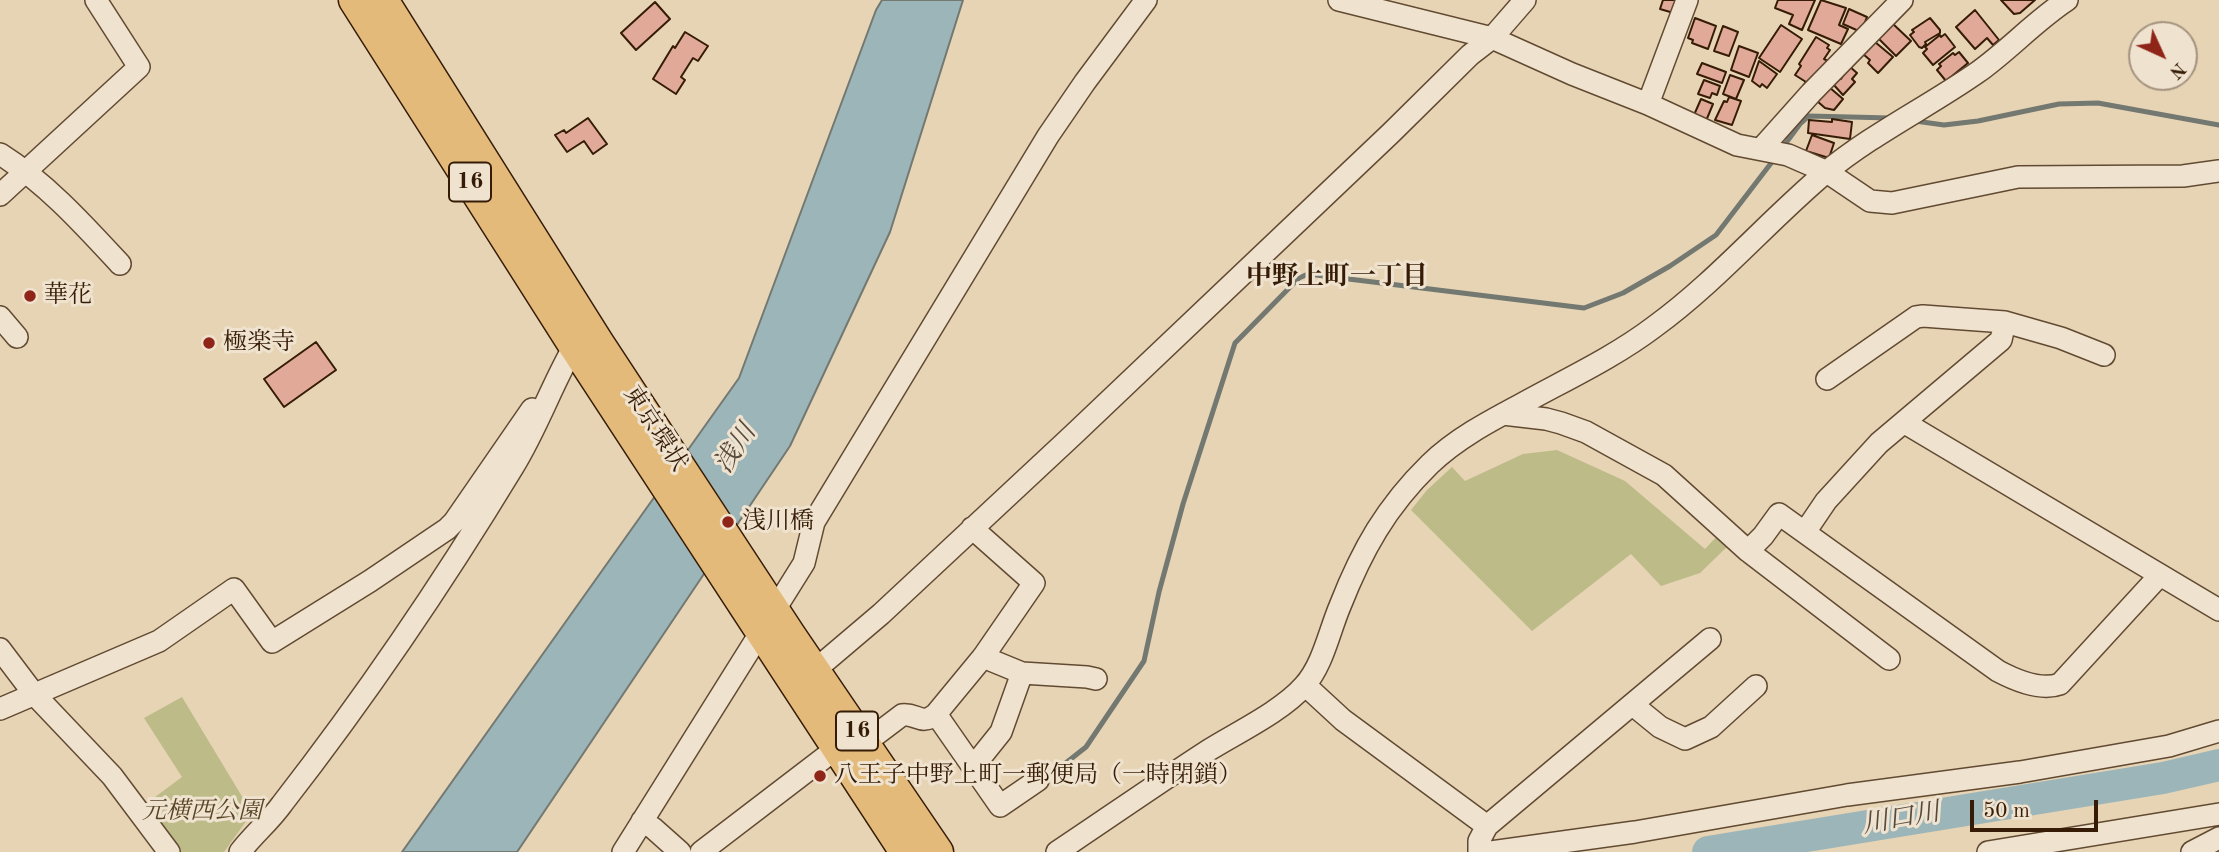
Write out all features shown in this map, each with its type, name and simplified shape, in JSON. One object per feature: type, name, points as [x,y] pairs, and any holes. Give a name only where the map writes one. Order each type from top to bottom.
[{"type":"highway","name":"東京環状","points":[[354,0],[587,344],[762,614],[851,745],[938,852]]},
{"type":"highway","name":"東京環状","points":[[383,0],[587,344]]},
{"type":"highway","name":"東京環状","points":[[762,614],[815,670],[905,852]]},
{"type":"street","points":[[0,195],[139,67],[96,0]]},
{"type":"street","points":[[623,852],[762,614],[804,562],[814,522],[963,275],[1060,118],[1146,0]]},
{"type":"street","points":[[1339,0],[1378,4],[1492,38],[1737,145],[1788,155],[1827,172],[1870,201],[1892,203],[2018,177],[2183,176],[2219,171]]},
{"type":"street","points":[[815,670],[881,614],[1073,435],[1391,133],[1470,54],[1492,38],[1525,0]]},
{"type":"street","points":[[1647,104],[1687,0]]},
{"type":"street","points":[[1764,150],[1811,93],[1902,0]]},
{"type":"street","points":[[1057,852],[1166,778],[1273,711],[1305,685],[1320,658],[1363,552],[1388,513],[1432,462],[1464,437],[1604,359],[1668,317],[1827,172],[1889,128],[1953,90],[1991,63],[2067,0]]},
{"type":"street","points":[[0,154],[26,170],[68,208],[120,264]]},
{"type":"street","points":[[1828,379],[1916,317],[1923,316],[2005,322],[2061,338],[2104,355]]},
{"type":"street","points":[[0,317],[17,337]]},
{"type":"street","points":[[1805,532],[1826,501],[1871,453],[2001,340],[2005,322]]},
{"type":"street","points":[[240,852],[281,806],[331,740],[445,578],[536,427],[556,378],[587,344]]},
{"type":"street","points":[[0,709],[159,641],[234,589],[272,642],[447,529],[531,409]]},
{"type":"street","points":[[1503,414],[1561,422],[1586,432],[1664,475],[1748,551],[1889,659]]},
{"type":"street","points":[[1905,423],[2219,610]]},
{"type":"street","points":[[1748,551],[1779,514],[1998,671],[2012,678],[2047,687],[2060,684],[2160,576]]},
{"type":"street","points":[[701,852],[851,745],[902,715],[929,720],[936,714],[983,657],[1034,583],[972,528]]},
{"type":"street","points":[[1479,852],[1479,841],[1487,826],[1710,639]]},
{"type":"street","points":[[0,649],[34,694],[112,776],[169,852]]},
{"type":"street","points":[[983,657],[1022,673],[1087,677],[1096,680]]},
{"type":"street","points":[[973,767],[1001,732],[1022,673]]},
{"type":"street","points":[[1305,685],[1343,720],[1487,826]]},
{"type":"street","points":[[1633,705],[1660,727],[1685,739],[1711,726],[1756,686]]},
{"type":"street","points":[[936,714],[1000,806],[1038,780]]},
{"type":"street","points":[[1491,852],[1635,832],[1847,795],[2046,768],[2169,746],[2219,731]]},
{"type":"street","points":[[1988,852],[2219,814]]},
{"type":"street","points":[[642,821],[680,852]]},
{"type":"street","points":[[2192,852],[2219,838]]},
{"type":"green space","points":[[1557,450],[1625,481],[1705,549],[1721,532],[1732,542],[1700,573],[1661,586],[1631,554],[1532,631],[1411,510],[1427,490],[1452,467],[1465,481],[1523,454]]},
{"type":"green space","name":"元横西公園","points":[[182,697],[252,813],[224,852],[179,852],[147,803],[182,777],[144,718]]},
{"type":"water","name":"浅川","points":[[882,0],[963,0],[890,232],[790,446],[517,852],[402,852],[739,378]]},
{"type":"building","points":[[1663,0],[1683,0],[1677,14],[1660,9]]},
{"type":"building","points":[[1778,0],[1815,0],[1802,30],[1789,24],[1793,15],[1775,8]]},
{"type":"building","points":[[1821,0],[1846,8],[1839,25],[1848,29],[1841,44],[1808,30]]},
{"type":"building","points":[[2001,0],[2035,0],[2020,13],[2014,14]]},
{"type":"building","points":[[655,2],[670,19],[636,50],[621,33]]},
{"type":"building","points":[[1849,9],[1867,17],[1861,32],[1843,24]]},
{"type":"building","points":[[1975,10],[1999,40],[1993,45],[1987,38],[1975,49],[1956,27]]},
{"type":"building","points":[[1695,18],[1716,26],[1708,49],[1692,43],[1693,40],[1688,38]]},
{"type":"building","points":[[1930,18],[1940,33],[1925,42],[1922,48],[1910,35],[1914,32],[1912,30]]},
{"type":"building","points":[[1892,23],[1911,41],[1896,56],[1877,37]]},
{"type":"building","points":[[1781,25],[1802,39],[1780,72],[1759,58]]},
{"type":"building","points":[[1723,26],[1738,32],[1729,56],[1714,51]]},
{"type":"building","points":[[685,32],[708,46],[698,61],[693,58],[681,77],[685,80],[676,94],[653,79]]},
{"type":"building","points":[[1945,34],[1955,47],[1933,65],[1923,53],[1927,49],[1925,47]]},
{"type":"building","points":[[1816,37],[1829,45],[1827,48],[1830,50],[1824,59],[1828,61],[1810,89],[1804,85],[1806,82],[1795,75]]},
{"type":"building","points":[[1875,42],[1893,57],[1878,73],[1863,54]]},
{"type":"building","points":[[1739,46],[1758,53],[1749,77],[1731,70]]},
{"type":"building","points":[[1959,52],[1968,63],[1946,81],[1937,70],[1941,66],[1939,64],[1953,53],[1955,55]]},
{"type":"building","points":[[1759,61],[1777,74],[1767,88],[1752,81]]},
{"type":"building","points":[[1702,63],[1726,72],[1722,83],[1697,74]]},
{"type":"building","points":[[1849,66],[1857,73],[1852,79],[1855,82],[1843,95],[1833,84],[1838,77],[1841,79]]},
{"type":"building","points":[[1730,75],[1744,80],[1736,99],[1723,94]]},
{"type":"building","points":[[1704,80],[1720,86],[1717,95],[1712,93],[1710,98],[1698,94]]},
{"type":"building","points":[[1829,87],[1843,99],[1834,110],[1825,108],[1817,101]]},
{"type":"building","points":[[1729,97],[1741,101],[1732,125],[1715,120],[1724,101],[1727,102]]},
{"type":"building","points":[[1701,99],[1713,104],[1706,121],[1694,115]]},
{"type":"building","points":[[588,118],[607,144],[593,154],[584,141],[567,152],[555,135],[564,130],[566,133]]},
{"type":"building","points":[[1832,119],[1852,122],[1850,139],[1808,133],[1809,120],[1832,122]]},
{"type":"building","points":[[1812,135],[1834,143],[1829,158],[1806,151]]},
{"type":"building","name":"極楽寺","points":[[316,342],[336,370],[284,407],[264,379]]},
{"type":"waterway","points":[[1915,121],[1944,125],[1978,121],[2059,104],[2098,103],[2219,125]]},
{"type":"waterway","points":[[1783,147],[1809,116],[1891,118]]},
{"type":"waterway","points":[[1053,773],[1086,747],[1144,661],[1183,504],[1235,343],[1299,278],[1308,274],[1584,308],[1623,293],[1716,235],[1775,158]]},
{"type":"waterway","name":"川口川","points":[[1708,852],[2163,778],[2219,765]]},
{"type":"place","name":"華花","points":[[30,296]]},
{"type":"place","name":"極楽寺","points":[[209,343]]},
{"type":"place","name":"浅川橋","points":[[728,522]]},
{"type":"place","name":"八王子中野上町一郵便局（一時閉鎖）","points":[[820,776]]},
{"type":"district","name":"中野上町一丁目","points":[[1337,277]]}]
